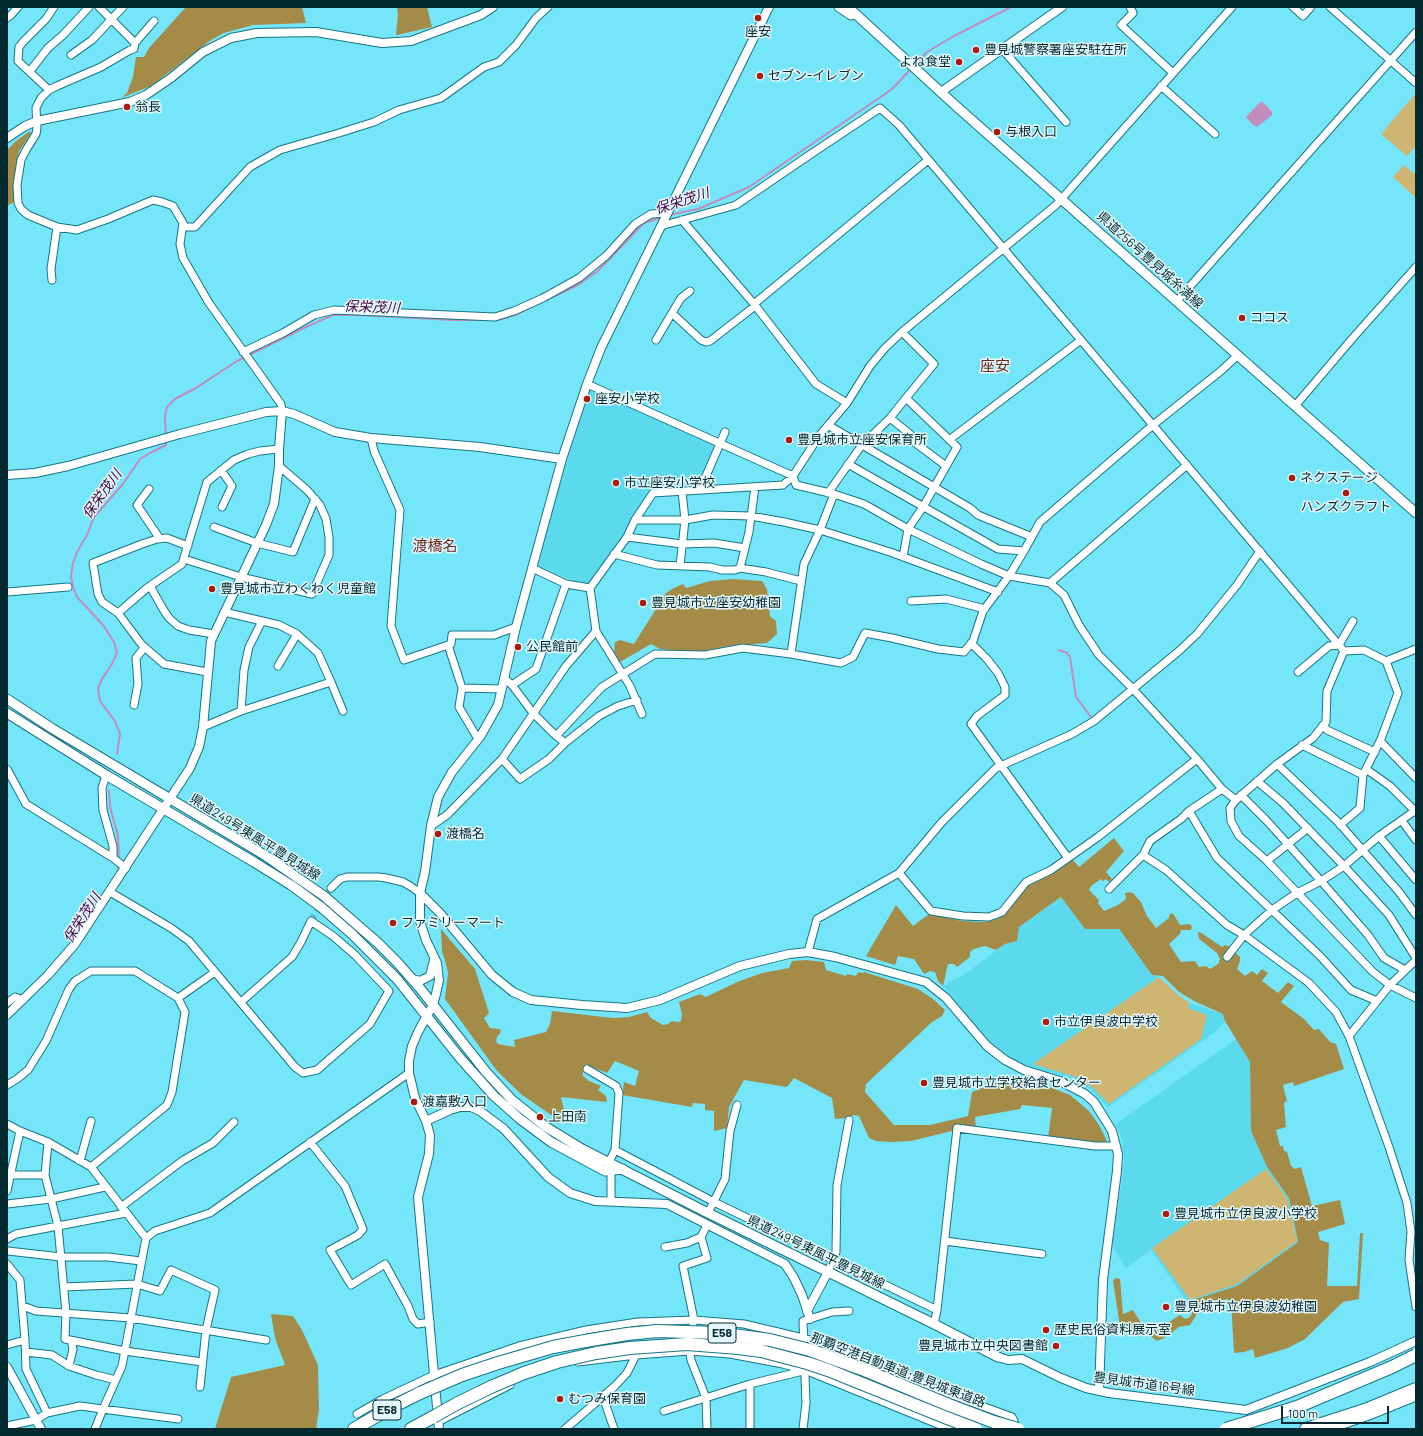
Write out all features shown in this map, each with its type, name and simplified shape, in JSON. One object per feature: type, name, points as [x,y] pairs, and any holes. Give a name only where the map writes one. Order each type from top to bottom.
[{"type":"highway","name":"那覇空港自動車道;豊見城東道路","points":[[354,1429],[420,1393],[462,1375],[498,1362],[585,1341],[657,1331],[718,1333],[770,1340],[810,1350],[862,1369],[949,1405],[994,1422],[1018,1429]]},
{"type":"highway","name":"那覇空港自動車道;豊見城東道路","points":[[411,1429],[437,1423],[458,1402],[524,1373],[557,1362],[596,1353],[630,1348],[687,1344],[738,1348],[807,1363],[976,1429]]},
{"type":"highway","points":[[1226,1429],[1297,1408],[1386,1370],[1416,1354]]},
{"type":"highway","points":[[1306,1429],[1365,1410],[1416,1389]]},
{"type":"main road","name":"県道256号豊見城糸満線","points":[[839,7],[868,26]]},
{"type":"main road","name":"県道256号豊見城糸満線","points":[[848,7],[1295,406],[1414,508]]},
{"type":"main road","name":"県道249号東風平豊見城線","points":[[7,700],[266,856],[324,896],[378,943],[412,979],[486,1072],[512,1100],[556,1133],[610,1167],[623,1170],[998,1357]]},
{"type":"main road","name":"県道249号東風平豊見城線","points":[[7,713],[106,775],[254,862],[320,907],[352,934],[397,979],[478,1079],[494,1096],[534,1130],[570,1154],[605,1172],[610,1167]]},
{"type":"street","points":[[7,18],[18,7]]},
{"type":"street","points":[[49,90],[18,61],[19,48],[46,19],[54,7]]},
{"type":"street","points":[[30,71],[48,48],[63,35],[89,7]]},
{"type":"street","points":[[98,7],[136,43]]},
{"type":"street","points":[[71,56],[92,40],[123,7]]},
{"type":"street","points":[[7,138],[24,126],[37,121],[130,102],[171,78],[203,52],[231,38],[257,33],[316,32],[382,43],[411,42],[481,15],[493,7]]},
{"type":"street","points":[[183,228],[195,227],[250,167],[280,150],[374,122],[399,110],[441,98],[484,67],[499,62],[516,45],[536,18],[548,7]]},
{"type":"street","points":[[769,7],[601,348],[587,384],[562,459],[516,627],[498,705],[478,739],[452,772],[438,797],[431,826],[425,872],[420,893],[420,920],[422,930],[438,968],[438,980],[433,1005],[412,1046],[409,1061],[409,1072],[415,1098],[426,1121],[430,1134],[429,1154],[418,1197],[430,1322],[437,1423],[540,1370],[562,1365],[636,1355],[689,1351],[730,1354],[783,1364],[805,1370],[950,1429]]},
{"type":"street","points":[[942,92],[1062,7]]},
{"type":"street","points":[[1130,7],[1133,13],[1121,25],[1173,73]]},
{"type":"street","points":[[642,714],[630,686],[596,631],[590,588],[627,537],[635,520],[653,493],[783,486],[792,476],[819,436],[847,403],[870,366],[885,348],[902,332],[1062,199],[1232,7]]},
{"type":"street","points":[[1293,7],[1303,16],[1311,7]]},
{"type":"street","points":[[1330,7],[1416,83]]},
{"type":"street","points":[[7,1015],[48,975],[75,944],[190,768],[199,747],[203,727],[211,641],[274,504],[279,466],[278,449],[282,412],[281,404],[209,303],[183,258],[180,244],[183,223],[173,206],[153,200],[77,230],[57,227],[28,215],[21,209],[18,203],[17,185],[21,160],[36,134],[36,108],[41,98],[49,90],[101,67],[134,49],[136,43],[154,21]]},
{"type":"street","points":[[1177,301],[1416,32]]},
{"type":"street","points":[[1002,49],[1066,122]]},
{"type":"street","points":[[1162,86],[1215,134]]},
{"type":"street","points":[[244,352],[314,315],[334,310],[495,316],[514,311],[543,298],[579,278],[607,255],[635,224],[651,214],[665,218],[682,220],[736,205],[880,108],[899,125],[1342,648]]},
{"type":"street","points":[[672,314],[700,340],[706,342],[710,341],[928,160]]},
{"type":"street","points":[[682,220],[754,305],[816,384],[847,403]]},
{"type":"street","points":[[52,280],[57,227]]},
{"type":"street","points":[[1295,406],[1416,267]]},
{"type":"street","points":[[656,340],[681,298],[690,291]]},
{"type":"street","points":[[791,654],[804,564],[820,530],[831,493],[848,464],[862,445],[890,418],[934,364],[902,332]]},
{"type":"street","points":[[950,440],[1081,340]]},
{"type":"street","points":[[556,736],[602,687],[655,654],[704,655],[742,648],[791,654],[841,663],[853,657],[865,633],[938,649],[964,652],[971,643],[985,608],[1009,576],[1040,522],[1153,425],[1216,375],[1238,355]]},
{"type":"street","points":[[587,384],[792,476],[796,485],[831,493],[864,504],[908,529],[1009,576],[1050,584],[1064,595],[1079,624],[1099,655],[1134,689],[1222,789],[1238,798],[1267,821],[1368,935],[1384,958],[1405,970]]},
{"type":"street","points":[[903,557],[908,529],[924,507],[957,447],[906,398]]},
{"type":"street","points":[[7,475],[35,473],[68,466],[173,435],[266,412],[294,414],[335,432],[371,438],[480,446],[562,459]]},
{"type":"street","points":[[890,418],[910,434],[914,442],[946,466]]},
{"type":"street","points":[[828,425],[935,487],[970,508],[978,515],[1032,537]]},
{"type":"street","points":[[700,490],[725,432]]},
{"type":"street","points":[[371,438],[374,451],[400,510],[391,626],[404,660],[451,644],[452,635],[494,635],[516,627]]},
{"type":"street","points":[[118,613],[150,586],[182,564],[207,482],[234,460],[260,451],[278,449]]},
{"type":"street","points":[[848,464],[998,549],[1024,551]]},
{"type":"street","points":[[1050,584],[1187,465]]},
{"type":"street","points":[[184,559],[241,577],[312,594],[329,555],[329,537],[326,519],[320,505],[315,499],[307,490],[279,466]]},
{"type":"street","points":[[221,470],[232,486],[222,506]]},
{"type":"street","points":[[740,568],[749,532],[755,487]]},
{"type":"street","points":[[149,489],[137,505],[160,539]]},
{"type":"street","points":[[680,566],[685,520],[682,491]]},
{"type":"street","points":[[214,527],[257,543],[293,552],[315,499]]},
{"type":"street","points":[[635,520],[685,520],[713,516],[751,516],[784,522],[820,530],[903,557],[998,592]]},
{"type":"street","points":[[627,537],[682,544],[714,544],[745,548]]},
{"type":"street","points":[[188,546],[167,538],[160,539],[142,544],[93,564],[98,594],[102,602],[118,613],[144,648],[164,664],[207,672]]},
{"type":"street","points":[[808,952],[817,919],[899,873],[942,822],[996,768],[1072,734],[1094,721],[1134,689],[1197,634],[1237,585],[1260,551]]},
{"type":"street","points":[[614,554],[657,565],[722,570],[735,570],[740,568],[766,572],[801,581]]},
{"type":"street","points":[[532,568],[566,584],[590,588]]},
{"type":"street","points":[[512,685],[536,669],[566,584]]},
{"type":"street","points":[[150,586],[169,618],[178,626],[189,630],[214,634]]},
{"type":"street","points":[[7,592],[68,587]]},
{"type":"street","points":[[911,601],[946,599],[985,608]]},
{"type":"street","points":[[224,612],[279,625],[297,634],[318,653],[343,711]]},
{"type":"street","points":[[241,711],[249,647],[262,621]]},
{"type":"street","points":[[1352,621],[1327,691],[1326,722],[1313,738],[1277,764],[1238,798],[1230,808],[1231,821],[1239,836],[1267,861],[1373,972],[1390,985],[1416,998]]},
{"type":"street","points":[[431,826],[447,815],[502,759],[566,666],[596,631]]},
{"type":"street","points":[[278,666],[297,634]]},
{"type":"street","points":[[971,643],[987,659],[1005,687],[1005,695],[977,716],[971,724],[1068,858]]},
{"type":"street","points":[[448,645],[462,688],[459,707],[478,739]]},
{"type":"street","points":[[1298,672],[1329,646],[1364,650],[1386,661],[1398,693],[1380,742],[1365,772],[1360,808],[1340,825]]},
{"type":"street","points":[[134,705],[138,684],[136,658],[144,648]]},
{"type":"street","points":[[1386,661],[1416,649]]},
{"type":"street","points":[[505,680],[512,685],[533,713],[565,743]]},
{"type":"street","points":[[203,727],[241,711],[331,682]]},
{"type":"street","points":[[462,688],[502,689]]},
{"type":"street","points":[[502,759],[520,779],[549,759],[565,743],[599,716],[618,706],[636,700]]},
{"type":"street","points":[[1323,725],[1327,730],[1375,752]]},
{"type":"street","points":[[1380,742],[1416,778]]},
{"type":"street","points":[[1227,957],[1244,935],[1272,910],[1297,893],[1321,881],[1344,866],[1379,836],[1415,811],[1390,786],[1365,772],[1302,745]]},
{"type":"street","points":[[899,873],[931,911],[963,916],[989,917],[1002,912],[1026,882],[1051,870],[1098,837],[1197,759]]},
{"type":"street","points":[[1277,764],[1340,825],[1399,892],[1416,915]]},
{"type":"street","points":[[7,769],[26,804],[114,858],[126,868]]},
{"type":"street","points":[[106,775],[102,788],[103,810],[113,846],[114,858]]},
{"type":"street","points":[[1257,781],[1284,803],[1389,915],[1416,959],[1390,985],[1349,1036]]},
{"type":"street","points":[[1108,889],[1143,855],[1150,841],[1181,819],[1189,811],[1222,789]]},
{"type":"street","points":[[1189,811],[1217,858],[1320,956],[1351,990],[1377,1001]]},
{"type":"street","points":[[1402,821],[1416,840]]},
{"type":"street","points":[[1267,861],[1308,828]]},
{"type":"street","points":[[1379,836],[1416,880]]},
{"type":"street","points":[[1143,855],[1166,870],[1227,925],[1244,935],[1309,983],[1336,1012],[1349,1036],[1389,1147],[1409,1210],[1411,1232],[1409,1260],[1416,1307]]},
{"type":"street","points":[[331,888],[340,879],[348,878],[378,877],[403,882],[420,893],[440,913],[492,975],[514,992],[531,1000],[628,1008],[660,1000],[740,966],[789,954],[808,952],[835,957],[926,982],[946,998],[987,1046],[1005,1060],[1024,1070],[1060,1081],[1085,1094],[1094,1102],[1112,1131],[1118,1154],[1103,1280],[1099,1391]]},
{"type":"street","points":[[110,892],[171,928],[189,941],[295,1067],[303,1073],[317,1070],[370,1024],[389,991],[354,955],[332,936],[311,921],[292,957],[241,1002]]},
{"type":"street","points":[[412,979],[420,981],[430,976],[434,956]]},
{"type":"street","points":[[7,1085],[28,1070],[46,1041],[69,989],[75,982],[91,971],[135,971],[178,998],[185,1012],[172,1092],[167,1105],[91,1167]]},
{"type":"street","points":[[178,998],[215,972]]},
{"type":"street","points":[[7,1003],[15,997],[23,1000]]},
{"type":"street","points":[[588,1069],[616,1086],[619,1093],[615,1150],[610,1167],[611,1201]]},
{"type":"street","points":[[96,1429],[122,1366],[146,1238],[156,1231],[210,1213],[409,1072]]},
{"type":"street","points":[[708,1213],[725,1179],[730,1131],[737,1105]]},
{"type":"street","points":[[426,1121],[460,1107],[471,1107],[480,1110],[504,1129],[548,1177],[570,1193],[595,1201],[667,1204],[785,1264],[802,1295],[810,1319]]},
{"type":"street","points":[[807,1311],[834,1260],[836,1252],[837,1185],[849,1120]]},
{"type":"street","points":[[80,1161],[91,1121]]},
{"type":"street","points":[[121,1206],[182,1161],[213,1143],[234,1122]]},
{"type":"street","points":[[7,1124],[48,1142],[91,1167],[146,1238]]},
{"type":"street","points":[[934,1324],[937,1310],[958,1128],[1095,1146],[1116,1146]]},
{"type":"street","points":[[7,1191],[20,1131]]},
{"type":"street","points":[[48,1142],[45,1175],[58,1226],[62,1257],[66,1313],[65,1339],[202,1362]]},
{"type":"street","points":[[310,1142],[345,1186],[363,1229],[358,1234],[330,1250],[351,1285],[385,1264],[414,1319],[418,1324],[430,1322]]},
{"type":"street","points":[[615,1150],[714,1202],[937,1310]]},
{"type":"street","points":[[10,1175],[45,1175]]},
{"type":"street","points":[[7,1204],[51,1199],[105,1187]]},
{"type":"street","points":[[126,1213],[16,1234],[7,1238],[7,1252],[62,1257],[108,1257],[141,1261]]},
{"type":"street","points":[[665,1247],[687,1243],[701,1237],[707,1225]]},
{"type":"street","points":[[701,1237],[707,1258],[684,1266],[694,1320],[689,1351],[706,1398],[707,1429]]},
{"type":"street","points":[[945,1241],[1042,1254]]},
{"type":"street","points":[[7,1264],[20,1280],[23,1306],[26,1369],[47,1413]]},
{"type":"street","points":[[64,1287],[137,1284],[160,1291],[171,1270],[215,1290],[206,1330],[200,1387]]},
{"type":"street","points":[[23,1306],[36,1310],[131,1318],[266,1340]]},
{"type":"street","points":[[803,1429],[806,1404],[803,1321],[832,1312],[849,1311]]},
{"type":"street","points":[[357,1414],[383,1399],[434,1375],[519,1346],[586,1330],[638,1322],[694,1320],[744,1324],[828,1345],[919,1383],[1012,1417],[1014,1421],[1012,1429]]},
{"type":"street","points":[[7,1345],[25,1340]]},
{"type":"street","points":[[69,1366],[73,1349],[71,1340]]},
{"type":"street","points":[[1242,1429],[1246,1410],[1370,1362],[1416,1341]]},
{"type":"street","points":[[26,1352],[52,1355],[69,1366],[116,1380]]},
{"type":"street","points":[[565,1429],[603,1397],[627,1374],[636,1355]]},
{"type":"street","name":"豊見城市道16号線","points":[[998,1357],[1008,1360],[1022,1359],[1060,1378],[1086,1388],[1099,1391],[1118,1395],[1246,1410]]},
{"type":"street","points":[[7,1367],[41,1429]]},
{"type":"street","points":[[664,1411],[750,1384],[805,1370]]},
{"type":"street","points":[[750,1384],[750,1429]]},
{"type":"street","points":[[603,1397],[614,1429]]},
{"type":"street","points":[[1331,1429],[1369,1416],[1416,1397]]},
{"type":"street","points":[[7,1426],[36,1420],[47,1413],[80,1406],[178,1419]]},
{"type":"shaded area","points":[[186,7],[302,7],[306,23],[253,25],[224,33],[211,40],[151,86],[121,98],[127,93],[133,77],[136,57],[144,57],[149,48]]},
{"type":"shaded area","points":[[397,7],[427,7],[432,27],[396,35],[398,14]]},
{"type":"shaded area","points":[[1416,93],[1416,146],[1407,156],[1381,134]]},
{"type":"shaded area","points":[[1260,102],[1267,106],[1272,112],[1272,115],[1257,127],[1246,117]]},
{"type":"shaded area","points":[[30,131],[31,133],[19,151],[13,186],[14,202],[7,206],[7,150],[16,141]]},
{"type":"shaded area","points":[[1404,165],[1416,175],[1416,198],[1393,177]]},
{"type":"shaded area","points":[[589,389],[717,444],[699,488],[652,490],[623,537],[592,582],[582,584],[535,565]]},
{"type":"shaded area","points":[[733,579],[762,581],[767,589],[770,616],[776,621],[777,634],[767,643],[722,647],[704,652],[660,649],[651,644],[620,662],[614,653],[615,642],[620,640],[634,644],[666,593],[683,584],[686,588],[710,581]]},
{"type":"shaded area","points":[[1114,838],[1124,851],[1106,872],[1112,879],[1109,882],[1106,879],[1103,881],[1101,879],[1091,886],[1089,890],[1099,900],[1098,903],[1104,911],[1118,905],[1126,899],[1125,893],[1129,892],[1133,893],[1141,902],[1147,916],[1156,928],[1169,918],[1169,915],[1172,913],[1180,925],[1189,924],[1192,926],[1191,930],[1181,930],[1180,934],[1169,944],[1181,962],[1195,961],[1199,967],[1206,966],[1210,969],[1218,964],[1220,959],[1217,953],[1199,939],[1198,933],[1200,932],[1222,947],[1225,945],[1230,947],[1240,957],[1237,969],[1245,976],[1252,971],[1257,975],[1262,969],[1268,973],[1262,981],[1278,993],[1288,982],[1294,986],[1281,1002],[1304,1019],[1314,1030],[1319,1029],[1330,1042],[1336,1044],[1344,1069],[1294,1086],[1293,1082],[1283,1085],[1287,1101],[1284,1103],[1286,1127],[1276,1130],[1280,1146],[1283,1146],[1284,1151],[1287,1152],[1291,1166],[1295,1169],[1301,1167],[1312,1206],[1340,1200],[1345,1224],[1318,1232],[1320,1240],[1329,1243],[1327,1286],[1357,1286],[1360,1233],[1363,1233],[1359,1299],[1343,1302],[1305,1339],[1288,1348],[1255,1358],[1253,1349],[1234,1353],[1231,1301],[1227,1299],[1206,1305],[1200,1309],[1190,1325],[1179,1327],[1164,1338],[1157,1341],[1144,1330],[1121,1333],[1113,1281],[1115,1278],[1120,1279],[1123,1314],[1133,1310],[1143,1326],[1150,1322],[1156,1330],[1180,1315],[1185,1319],[1189,1318],[1192,1314],[1193,1300],[1237,1286],[1298,1242],[1289,1198],[1267,1167],[1251,1131],[1250,1062],[1225,1021],[1223,1014],[1194,1001],[1179,992],[1163,976],[1152,975],[1119,929],[1085,929],[1061,897],[1019,927],[1017,941],[1005,944],[996,950],[985,946],[974,949],[970,952],[970,957],[957,967],[954,964],[948,964],[943,986],[938,981],[935,972],[930,971],[924,974],[914,959],[898,956],[895,965],[866,956],[896,905],[913,926],[929,914],[962,921],[984,922],[994,920],[1005,914],[1023,890],[1028,886],[1047,876],[1072,859],[1079,867]]},
{"type":"shaded area","points":[[1062,897],[1085,929],[1118,929],[1152,975],[1159,977],[1178,995],[1190,1003],[1223,1014],[1225,1021],[1215,1032],[1108,1107],[1091,1090],[1074,1079],[1025,1065],[1007,1056],[992,1044],[943,986],[964,975],[1005,944],[1017,941],[1019,927]]},
{"type":"shaded area","points":[[441,929],[475,969],[489,1013],[484,1018],[490,1028],[500,1029],[501,1032],[496,1041],[498,1044],[515,1047],[514,1040],[546,1032],[550,1024],[552,1011],[613,1018],[629,1017],[647,1012],[651,1018],[663,1025],[672,1021],[678,1022],[681,1021],[682,1014],[679,1002],[700,994],[706,997],[737,982],[762,973],[789,968],[792,961],[806,960],[824,962],[826,970],[846,976],[847,974],[856,976],[858,972],[864,972],[918,989],[933,999],[945,1010],[942,1016],[932,1022],[866,1084],[865,1092],[894,1125],[930,1125],[968,1116],[972,1092],[1014,1076],[1070,1095],[1089,1111],[1099,1125],[1107,1143],[1048,1138],[1052,1108],[1022,1105],[1020,1109],[975,1117],[976,1129],[956,1130],[911,1141],[876,1141],[869,1138],[859,1116],[854,1115],[847,1118],[835,1119],[832,1098],[794,1078],[787,1087],[744,1080],[729,1107],[727,1128],[714,1131],[714,1111],[705,1110],[705,1104],[693,1103],[692,1107],[622,1095],[624,1082],[635,1086],[639,1071],[615,1061],[607,1073],[586,1065],[582,1075],[589,1081],[601,1086],[598,1090],[606,1096],[607,1102],[561,1097],[566,1119],[563,1123],[522,1095],[497,1071],[445,999],[448,973],[442,952]]},
{"type":"shaded area","points":[[1159,977],[1178,995],[1190,1003],[1188,1008],[1207,1015],[1201,1039],[1109,1104],[1093,1088],[1076,1077],[1033,1064]]},
{"type":"shaded area","points":[[1236,1039],[1250,1062],[1251,1131],[1267,1167],[1289,1198],[1298,1242],[1237,1286],[1187,1302],[1151,1250],[1126,1268],[1112,1246],[1124,1162],[1122,1140],[1116,1124]]},
{"type":"shaded area","points":[[1266,1169],[1287,1198],[1297,1241],[1237,1284],[1190,1300],[1152,1248]]},
{"type":"shaded area","points":[[271,1314],[293,1316],[302,1330],[318,1365],[319,1410],[316,1429],[215,1429],[231,1377],[285,1365],[275,1338]]},
{"type":"waterway","name":"保栄茂川","points":[[917,63],[927,52],[954,36],[1011,7]]},
{"type":"waterway","name":"保栄茂川","points":[[669,215],[698,209],[749,187],[885,94],[893,88],[909,71]]},
{"type":"waterway","name":"保栄茂川","points":[[166,437],[165,416],[167,407],[175,399],[196,388],[237,361],[333,315],[453,320],[498,320],[515,315],[578,285],[598,271],[644,223],[663,217]]},
{"type":"waterway","name":"保栄茂川","points":[[117,754],[120,734],[115,721],[100,701],[98,688],[117,653],[114,642],[103,625],[77,597],[71,576],[73,563],[94,517],[123,484],[140,459],[166,445],[166,441]]},
{"type":"waterway","points":[[1059,650],[1067,653],[1070,657],[1076,697],[1091,717]]},
{"type":"waterway","name":"保栄茂川","points":[[109,790],[110,807],[118,836],[119,860]]},
{"type":"waterway","name":"保栄茂川","points":[[117,874],[119,864]]},
{"type":"waterway","name":"保栄茂川","points":[[52,976],[73,952]]},
{"type":"tunnel","points":[[311,921],[331,888]]},
{"type":"place","name":"座安","points":[[758,18]]},
{"type":"place","name":"豊見城警察署座安駐在所","points":[[976,50]]},
{"type":"place","name":"よね食堂","points":[[959,62]]},
{"type":"place","name":"セブン-イレブン","points":[[760,76]]},
{"type":"place","name":"翁長","points":[[127,107]]},
{"type":"place","name":"与根入口","points":[[997,132]]},
{"type":"place","name":"ココス","points":[[1242,318]]},
{"type":"place","name":"座安小学校","points":[[587,399]]},
{"type":"place","name":"豊見城市立座安保育所","points":[[789,440]]},
{"type":"place","name":"ネクステージ","points":[[1292,478]]},
{"type":"place","name":"市立座安小学校","points":[[616,483]]},
{"type":"place","name":"ハンズクラフト","points":[[1346,493]]},
{"type":"place","name":"豊見城市立わくわく児童館","points":[[212,589]]},
{"type":"place","name":"豊見城市立座安幼稚園","points":[[643,603]]},
{"type":"place","name":"公民館前","points":[[518,647]]},
{"type":"place","name":"渡橋名","points":[[438,834]]},
{"type":"place","name":"ファミリーマート","points":[[393,923]]},
{"type":"place","name":"市立伊良波中学校","points":[[1046,1022]]},
{"type":"place","name":"豊見城市立学校給食センター","points":[[924,1083]]},
{"type":"place","name":"渡嘉敷入口","points":[[414,1102]]},
{"type":"place","name":"上田南","points":[[540,1117]]},
{"type":"place","name":"豊見城市立伊良波小学校","points":[[1166,1214]]},
{"type":"place","name":"豊見城市立伊良波幼稚園","points":[[1166,1307]]},
{"type":"place","name":"歴史民俗資料展示室","points":[[1046,1330]]},
{"type":"place","name":"豊見城市立中央図書館","points":[[1056,1346]]},
{"type":"place","name":"むつみ保育園","points":[[560,1399]]},
{"type":"district","name":"座安","points":[[995,366]]},
{"type":"district","name":"渡橋名","points":[[435,546]]}]
